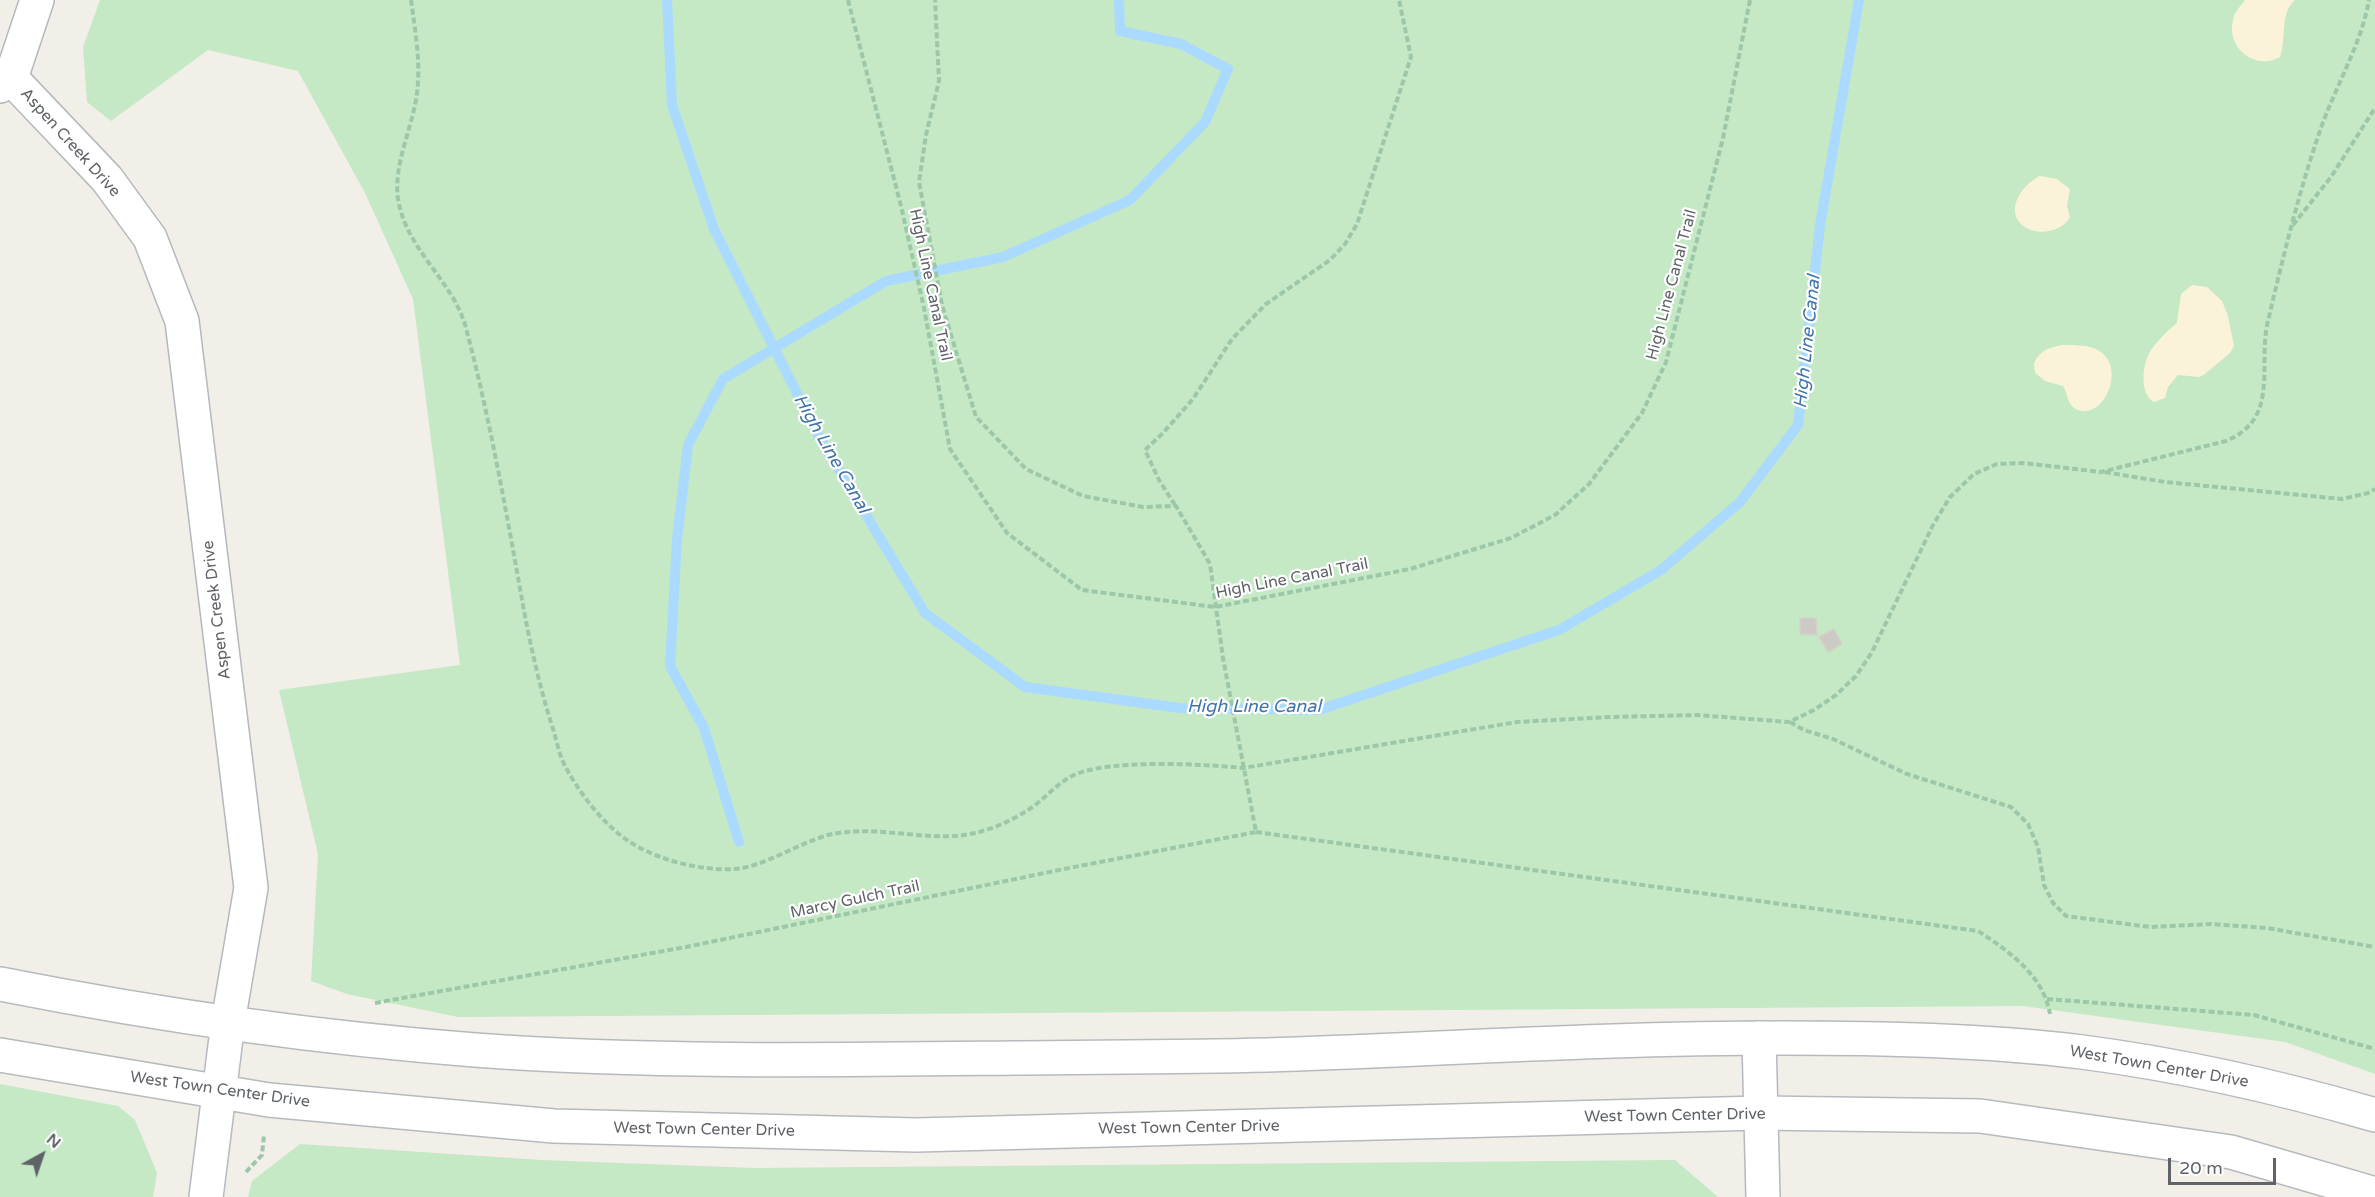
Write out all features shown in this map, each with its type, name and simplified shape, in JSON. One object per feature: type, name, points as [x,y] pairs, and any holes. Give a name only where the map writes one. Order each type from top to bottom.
[{"type":"street","points":[[5,82],[37,0]]},
{"type":"street","name":"Aspen Creek Drive","points":[[5,82],[107,179],[150,238],[182,321],[251,888],[228,1022],[206,1197]]},
{"type":"street","name":"West Town Center Drive","points":[[0,984],[105,1005],[309,1034],[478,1050],[561,1055],[732,1060],[1263,1055],[1577,1041],[1759,1038],[1879,1038],[1979,1043],[2057,1050],[2163,1064],[2245,1080],[2375,1115]]},
{"type":"street","points":[[1759,1038],[1763,1197]]},
{"type":"street","name":"West Town Center Drive","points":[[0,1055],[269,1100],[554,1126],[904,1134],[1760,1113],[1980,1116],[2231,1152],[2375,1194]]},
{"type":"path","points":[[411,0],[418,59],[418,92],[398,177],[398,199],[413,241],[442,281],[464,321],[494,453],[532,656],[546,710],[564,764],[607,823],[626,839],[651,852],[704,868],[731,870],[748,868],[797,846],[830,835],[863,830],[888,830],[918,835],[974,834],[1031,808],[1053,789],[1076,774],[1117,766],[1213,765],[1244,768],[1517,722],[1610,717],[1697,716],[1789,722],[1804,730],[1833,739],[1907,774],[2011,807],[2028,824],[2038,847],[2044,885],[2053,903],[2066,916],[2150,927],[2211,924],[2267,928],[2375,947]]},
{"type":"path","name":"High Line Canal Trail","points":[[848,0],[901,206],[924,308],[950,449],[1007,533],[1082,590],[1215,607],[1410,569],[1511,538],[1555,515],[1589,484],[1642,413],[1665,362],[1723,138],[1750,0]]},
{"type":"path","points":[[935,0],[939,81],[926,135],[920,182],[942,305],[976,417],[1026,469],[1083,496],[1143,507],[1176,506]]},
{"type":"path","points":[[1256,832],[1223,658],[1210,564],[1159,480],[1145,450],[1193,399],[1217,359],[1248,321],[1266,304],[1330,260],[1357,224],[1411,57],[1399,0]]},
{"type":"path","points":[[2101,472],[2226,441],[2241,435],[2252,424],[2262,400],[2266,376],[2267,325],[2291,226],[2322,126],[2364,26],[2369,0]]},
{"type":"path","points":[[2291,226],[2331,177],[2375,108]]},
{"type":"path","points":[[1789,722],[1814,710],[1836,695],[1856,676],[1872,652],[1933,525],[1950,497],[1974,474],[1997,464],[2023,463],[2165,482],[2342,499],[2375,489]]},
{"type":"path","name":"Marcy Gulch Trail","points":[[374,1004],[686,947],[1256,832],[1978,931],[2005,949],[2032,975],[2047,999]]},
{"type":"path","points":[[2057,1050],[2047,999],[2254,1015],[2375,1048]]},
{"type":"green space","points":[[100,0],[2375,0],[2375,1074],[2285,1042],[2023,1006],[458,1017],[347,994],[311,981],[318,854],[279,690],[460,665],[413,299],[365,193],[298,71],[208,50],[111,121],[87,102],[83,47]]},
{"type":"green space","points":[[0,1084],[118,1106],[135,1120],[157,1173],[153,1197],[0,1197]]},
{"type":"green space","points":[[300,1144],[542,1160],[754,1168],[1675,1160],[1718,1197],[248,1197],[252,1181]]},
{"type":"sand","points":[[2245,0],[2295,0],[2285,19],[2280,57],[2271,61],[2261,61],[2252,59],[2238,48],[2232,30],[2233,20]]},
{"type":"sand","points":[[2040,176],[2057,179],[2070,189],[2067,206],[2070,217],[2061,227],[2040,232],[2021,224],[2015,211],[2018,197],[2023,190]]},
{"type":"sand","points":[[2192,285],[2207,287],[2222,301],[2228,316],[2234,346],[2230,353],[2205,374],[2199,377],[2178,375],[2168,387],[2165,398],[2154,402],[2149,398],[2144,385],[2146,362],[2154,346],[2177,323],[2181,294]]},
{"type":"sand","points":[[2062,345],[2090,347],[2103,353],[2110,363],[2112,375],[2110,388],[2096,407],[2087,411],[2076,409],[2069,402],[2063,386],[2045,381],[2035,373],[2034,363],[2039,355]]},
{"type":"building","points":[[1800,618],[1816,618],[1817,635],[1800,634]]},
{"type":"building","points":[[1834,629],[1842,644],[1828,652],[1819,637]]},
{"type":"waterway","name":"High Line Canal","points":[[667,0],[672,105],[714,229],[818,435],[925,613],[1025,687],[1180,708],[1319,710],[1559,630],[1661,570],[1740,502],[1798,425],[1820,225],[1859,0]]},
{"type":"waterway","points":[[739,842],[704,728],[670,666],[677,539],[688,445],[723,379],[886,281],[1003,257],[1130,200],[1205,122],[1228,69],[1181,44],[1120,31],[1119,0]]}]
